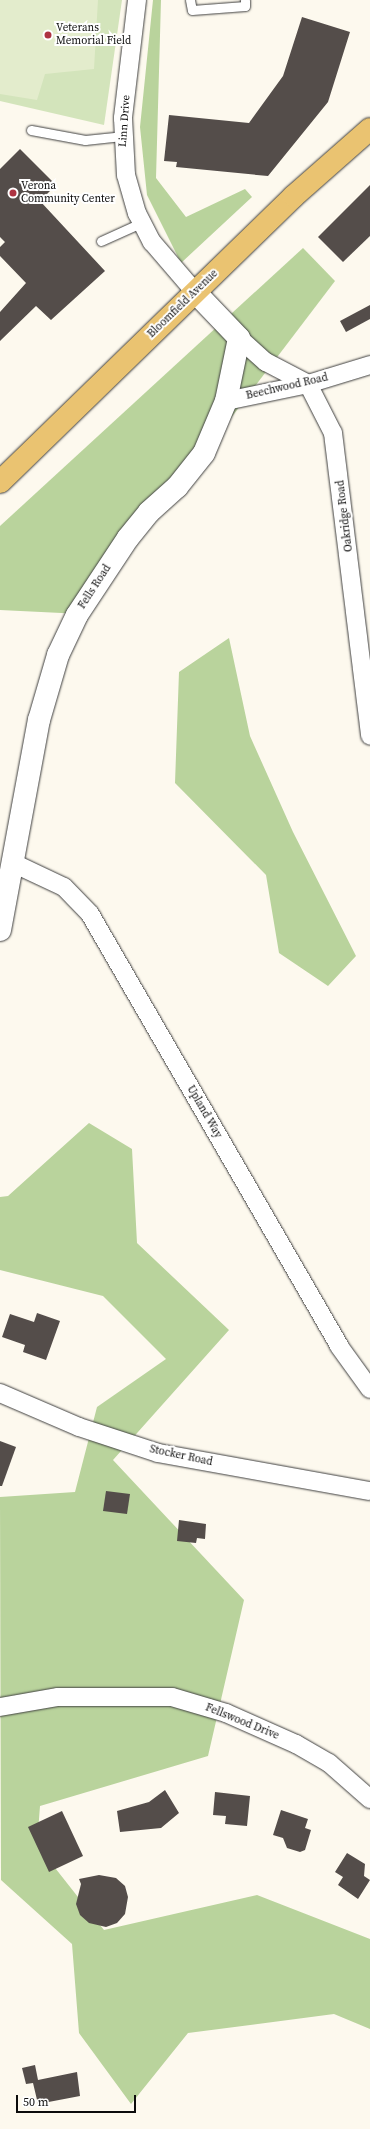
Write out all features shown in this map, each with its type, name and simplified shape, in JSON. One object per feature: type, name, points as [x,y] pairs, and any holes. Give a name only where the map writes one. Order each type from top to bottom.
[{"type":"main road","name":"Bloomfield Avenue","points":[[0,482],[294,196],[370,129]]},
{"type":"street","name":"Linn Drive","points":[[137,0],[122,136],[126,175],[141,223],[163,258],[196,292]]},
{"type":"street","points":[[196,292],[239,338],[266,362],[308,384]]},
{"type":"street","name":"Fells Road","points":[[0,930],[42,705],[67,634],[89,596],[128,538],[149,512],[177,487],[204,453],[226,401],[239,338]]},
{"type":"street","name":"Beechwood Road","points":[[226,401],[308,384],[370,365]]},
{"type":"street","name":"Oakridge Road","points":[[308,384],[327,418],[336,447],[370,736]]},
{"type":"street","name":"Upland Way","points":[[13,863],[64,887],[90,914],[339,1346],[370,1389]]},
{"type":"street","name":"Stocker Road","points":[[0,1393],[78,1427],[158,1453],[370,1490]]},
{"type":"street","name":"Fellswood Drive","points":[[0,1707],[58,1697],[172,1697],[226,1713],[296,1744],[329,1763],[370,1799]]},
{"type":"lane","points":[[190,0],[192,10],[245,6],[245,0]]},
{"type":"lane","points":[[32,130],[85,140],[122,136]]},
{"type":"lane","points":[[101,241],[141,223]]},
{"type":"green space","name":"Veterans Memorial Field","points":[[0,0],[122,0],[104,125],[0,101]]},
{"type":"green space","name":"Veterans Memorial Field","points":[[0,0],[98,0],[94,69],[45,74],[37,100],[0,94]]},
{"type":"green space","points":[[153,0],[161,0],[156,178],[186,217],[245,189],[252,197],[181,263],[147,195],[140,127]]},
{"type":"green space","points":[[303,248],[335,281],[82,614],[0,610],[0,526]]},
{"type":"green space","points":[[229,638],[250,736],[293,832],[356,956],[328,986],[279,953],[266,875],[175,783],[179,672]]},
{"type":"green space","points":[[89,1123],[132,1149],[137,1243],[229,1330],[113,1460],[244,1600],[208,1756],[40,1806],[37,1845],[104,1930],[257,1895],[370,1939],[370,2029],[334,2014],[188,2033],[131,2104],[79,2033],[72,1944],[1,1880],[0,1497],[75,1492],[97,1407],[166,1359],[103,1296],[0,1270],[0,1197],[8,1196]]},
{"type":"building","points":[[302,17],[350,32],[328,102],[268,176],[176,167],[177,162],[164,161],[169,115],[249,123],[283,76]]},
{"type":"building","points":[[20,149],[56,185],[40,201],[105,271],[51,320],[36,306],[0,341],[0,312],[26,283],[0,256],[0,247],[5,242],[0,237],[0,169]]},
{"type":"building","points":[[370,185],[370,236],[343,262],[318,237]]},
{"type":"building","points":[[370,305],[370,319],[346,332],[340,321]]},
{"type":"building","points":[[37,1313],[60,1321],[46,1360],[23,1352],[25,1345],[2,1337],[10,1314],[34,1322]]},
{"type":"building","points":[[0,1441],[16,1447],[2,1486],[0,1486]]},
{"type":"building","points":[[106,1491],[130,1494],[127,1514],[103,1511]]},
{"type":"building","points":[[179,1520],[206,1524],[205,1539],[197,1538],[196,1543],[177,1541]]},
{"type":"building","points":[[165,1790],[179,1813],[161,1828],[120,1832],[117,1811],[149,1802]]},
{"type":"building","points":[[215,1792],[250,1796],[247,1826],[225,1824],[226,1816],[213,1815]]},
{"type":"building","points":[[281,1810],[308,1819],[305,1828],[311,1830],[305,1850],[300,1852],[287,1848],[283,1838],[273,1835]]},
{"type":"building","points":[[62,1811],[83,1856],[49,1872],[28,1827]]},
{"type":"building","points":[[347,1853],[365,1864],[364,1876],[370,1880],[358,1899],[338,1885],[343,1877],[335,1872]]},
{"type":"building","points":[[99,1875],[116,1878],[125,1886],[128,1897],[125,1914],[117,1923],[106,1927],[89,1923],[80,1915],[76,1904],[81,1884],[79,1879]]},
{"type":"building","points":[[35,2065],[38,2080],[77,2072],[80,2096],[38,2104],[33,2083],[26,2084],[22,2068]]},
{"type":"place","name":"Veterans Memorial Field","points":[[48,35]]},
{"type":"place","name":"Verona Community Center","points":[[13,193]]}]
